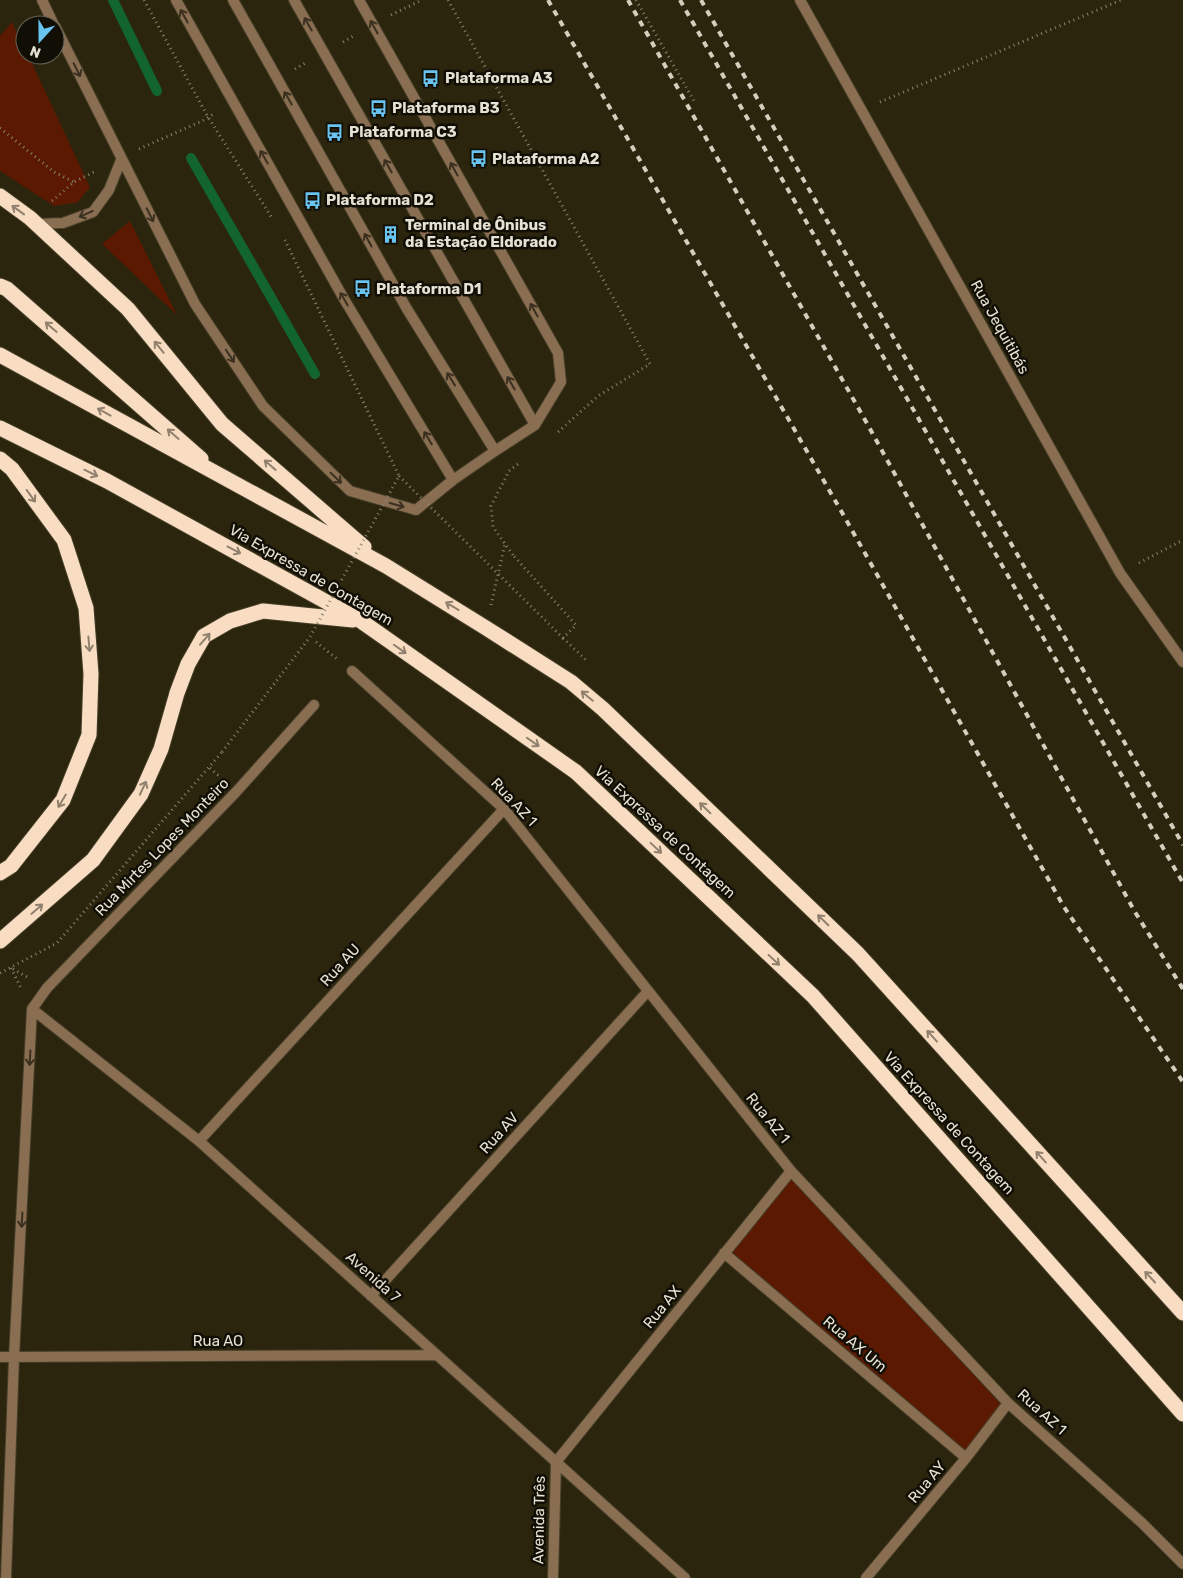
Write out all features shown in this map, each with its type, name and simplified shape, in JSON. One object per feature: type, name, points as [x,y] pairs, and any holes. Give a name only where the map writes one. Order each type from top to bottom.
[{"type":"highway","points":[[0,196],[36,224],[128,309],[222,424],[386,566]]},
{"type":"highway","points":[[0,286],[7,289],[223,478]]},
{"type":"highway","points":[[0,355],[386,566],[571,682],[603,709],[858,954],[1183,1313]]},
{"type":"highway","name":"Via Expressa de Contagem","points":[[0,428],[116,486],[361,621],[576,772],[813,996],[1183,1414]]},
{"type":"highway","points":[[0,459],[12,469],[64,540],[86,608],[92,674],[89,735],[63,800],[11,866],[0,874]]},
{"type":"highway","points":[[0,941],[93,860],[141,794],[161,749],[188,664],[204,636],[230,621],[264,611],[361,621]]},
{"type":"street","points":[[42,0],[50,15]]},
{"type":"street","points":[[176,0],[344,299],[453,480]]},
{"type":"street","points":[[233,0],[407,309],[495,451]]},
{"type":"street","points":[[294,0],[536,426]]},
{"type":"street","points":[[65,46],[195,304],[263,406],[350,491],[416,510],[453,480],[536,426],[561,382],[558,353],[359,0]]},
{"type":"street","name":"Rua Jequitibás","points":[[800,0],[1120,573],[1183,662]]},
{"type":"street","points":[[36,224],[63,223],[93,212],[109,190],[121,160]]},
{"type":"street","name":"Rua AZ 1","points":[[352,671],[504,809],[791,1171],[1008,1403],[1142,1523],[1183,1564]]},
{"type":"street","name":"Rua Mirtes Lopes Monteiro","points":[[32,1009],[47,988],[236,792],[314,705]]},
{"type":"street","name":"Rua AU","points":[[199,1141],[504,809]]},
{"type":"street","name":"Rua AV","points":[[372,1296],[648,991]]},
{"type":"street","points":[[6,1578],[14,1357],[32,1009]]},
{"type":"street","name":"Avenida 7","points":[[32,1009],[199,1141],[685,1578]]},
{"type":"street","name":"Rua AX","points":[[556,1462],[791,1171]]},
{"type":"street","name":"Rua AX Um","points":[[724,1253],[966,1458]]},
{"type":"street","name":"Rua AO","points":[[0,1357],[436,1355]]},
{"type":"street","name":"Rua AY","points":[[866,1578],[966,1458],[1008,1403]]},
{"type":"street","name":"Avenida Três","points":[[553,1578],[556,1462]]},
{"type":"path","points":[[144,0],[208,117],[275,224]]},
{"type":"path","points":[[448,0],[650,364],[598,396],[556,434]]},
{"type":"path","points":[[636,0],[694,101]]},
{"type":"path","points":[[861,110],[1121,0]]},
{"type":"path","points":[[0,128],[54,172],[74,182]]},
{"type":"path","points":[[280,232],[398,476],[587,661]]},
{"type":"path","points":[[522,460],[509,471],[491,506],[493,527],[513,555],[576,625],[563,638]]},
{"type":"path","points":[[210,768],[310,637],[398,476]]},
{"type":"path","points":[[1120,573],[1183,540]]},
{"type":"path","points":[[486,628],[505,544]]},
{"type":"shaded area","points":[[12,22],[15,28],[15,65],[33,65],[90,187],[78,202],[54,206],[0,171],[0,36]]},
{"type":"shaded area","points":[[130,221],[177,315],[102,244]]},
{"type":"shaded area","points":[[791,1173],[1004,1408],[965,1456],[727,1253]]},
{"type":"waterway","points":[[113,0],[157,91]]},
{"type":"waterway","points":[[191,158],[315,374]]},
{"type":"railway","points":[[548,0],[844,516],[1064,907],[1183,1082]]},
{"type":"railway","points":[[628,0],[869,427],[1135,912],[1183,989]]},
{"type":"railway","points":[[680,0],[1183,883]]},
{"type":"railway","points":[[701,0],[1183,845]]},
{"type":"place","name":"Plataforma A3","points":[[431,78]]},
{"type":"place","name":"Plataforma B3","points":[[378,108]]},
{"type":"place","name":"Plataforma C3","points":[[335,132]]},
{"type":"place","name":"Plataforma A2","points":[[478,159]]},
{"type":"place","name":"Plataforma D2","points":[[312,200]]},
{"type":"place","name":"Terminal de Ônibus da Estação Eldorado","points":[[391,234]]},
{"type":"place","name":"Plataforma D1","points":[[362,289]]}]
